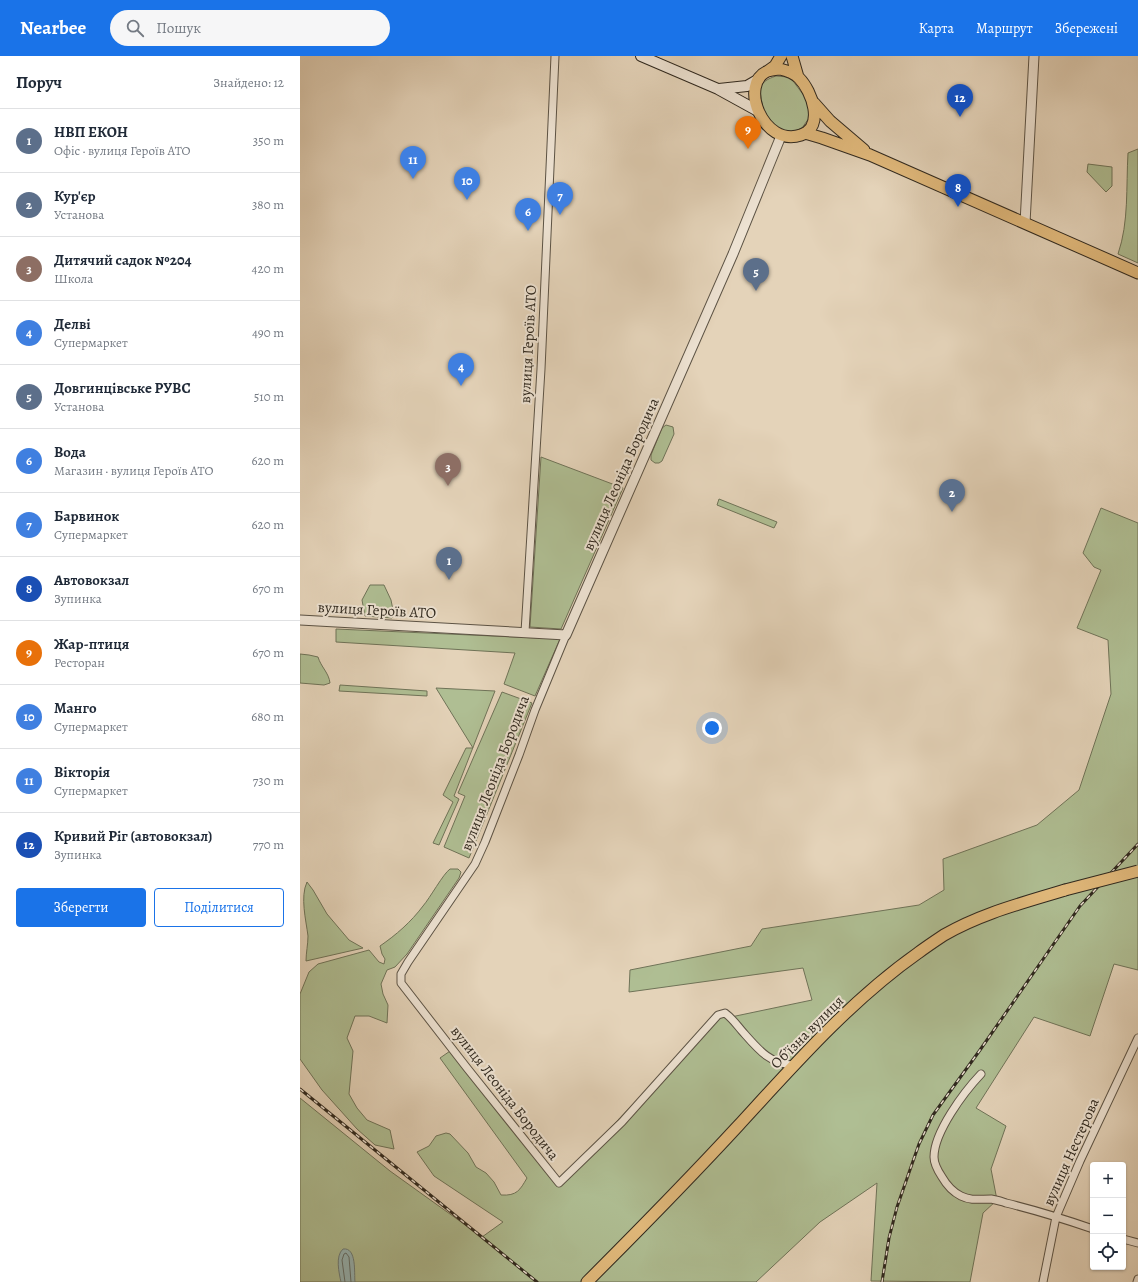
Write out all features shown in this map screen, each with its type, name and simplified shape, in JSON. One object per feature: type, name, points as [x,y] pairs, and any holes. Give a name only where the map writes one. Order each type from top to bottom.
[{"type":"main road","points":[[641,56],[718,89],[758,111]]},
{"type":"main road","points":[[718,89],[741,88],[747,86],[759,79],[775,66],[781,56]]},
{"type":"main road","points":[[792,56],[798,77]]},
{"type":"main road","points":[[768,71],[780,69],[788,71],[798,77],[804,84],[814,102],[830,121],[870,155]]},
{"type":"main road","points":[[759,79],[755,99],[758,111],[771,129],[781,136],[797,136],[805,133],[813,124],[815,113],[814,102]]},
{"type":"main road","points":[[805,133],[870,155],[1138,273]]},
{"type":"main road","name":"Обʼїзна вулиця","points":[[587,1282],[723,1142],[837,1021],[892,972],[943,936],[993,912],[1065,890],[1138,871]]},
{"type":"street","name":"вулиця Героїв АТО","points":[[525,632],[541,369],[555,56]]},
{"type":"street","points":[[1025,223],[1034,56]]},
{"type":"street","name":"вулиця Леоніда Бородича","points":[[781,136],[732,254],[566,635],[535,710],[485,842],[475,864],[408,962],[401,974],[401,983],[559,1183],[622,1122],[718,1015],[725,1013],[731,1017],[741,1030],[760,1049],[776,1062],[784,1065],[794,1065]]},
{"type":"street","name":"вулиця Героїв АТО","points":[[300,620],[566,635]]},
{"type":"street","name":"вулиця Нестерова","points":[[1043,1282],[1056,1217],[1080,1161],[1138,1038]]},
{"type":"street","points":[[981,1074],[952,1111],[940,1134],[935,1148],[934,1158],[936,1168],[949,1187],[962,1196],[979,1200],[997,1200],[1090,1228]]},
{"type":"street","points":[[1126,1239],[1138,1243]]},
{"type":"green space","points":[[776,76],[788,77],[793,81],[808,101],[810,111],[809,118],[802,128],[793,132],[777,129],[759,105],[761,86],[770,78]]},
{"type":"green space","points":[[1138,149],[1138,263],[1118,254],[1124,230],[1128,153]]},
{"type":"green space","points":[[1088,164],[1112,167],[1112,186],[1106,192],[1087,172]]},
{"type":"green space","points":[[666,425],[673,427],[674,434],[662,461],[655,463],[651,460],[651,455],[662,428]]},
{"type":"green space","points":[[541,457],[623,488],[561,629],[530,627]]},
{"type":"green space","points":[[719,499],[777,522],[774,528],[717,505]]},
{"type":"green space","points":[[1101,508],[1138,523],[1138,970],[1114,964],[1090,1036],[1034,1017],[976,1108],[1006,1126],[991,1169],[997,1200],[983,1213],[970,1282],[871,1281],[877,1183],[820,1222],[756,1282],[300,1282],[300,1098],[390,1171],[482,1237],[503,1222],[434,1176],[417,1152],[429,1146],[436,1136],[446,1133],[450,1134],[468,1153],[476,1167],[486,1173],[494,1182],[501,1195],[514,1193],[522,1186],[527,1178],[440,1058],[453,1049],[558,1183],[718,1015],[731,1017],[812,1000],[803,968],[629,992],[630,970],[751,946],[762,929],[919,905],[944,890],[943,859],[1037,825],[1079,790],[1111,694],[1108,640],[1077,628],[1101,570],[1094,567],[1083,553]]},
{"type":"green space","points":[[370,585],[384,585],[391,600],[394,615],[392,618],[365,616],[362,600]]},
{"type":"green space","points":[[336,629],[560,639],[535,696],[504,684],[515,653],[336,642]]},
{"type":"green space","points":[[300,654],[318,657],[330,683],[324,685],[300,683]]},
{"type":"green space","points":[[340,685],[427,691],[427,696],[339,691]]},
{"type":"green space","points":[[436,688],[495,691],[473,748]]},
{"type":"green space","points":[[502,692],[532,703],[469,858],[444,847],[465,796],[458,793]]},
{"type":"green space","points":[[466,748],[473,748],[454,796],[459,799],[439,845],[433,843],[453,802],[443,795]]},
{"type":"green space","points":[[450,869],[458,869],[461,872],[459,878],[407,954],[395,967],[387,970],[381,984],[383,994],[388,1005],[387,1023],[369,1016],[355,1016],[347,1038],[353,1051],[349,1094],[357,1108],[367,1120],[390,1130],[394,1149],[375,1145],[357,1129],[322,1090],[300,1059],[300,994],[309,972],[318,964],[369,950],[379,962],[384,964],[385,959],[380,946],[408,923],[426,902]]},
{"type":"green space","points":[[307,882],[327,914],[349,940],[363,948],[306,961],[308,936],[304,895]]},
{"type":"water","points":[[343,1249],[347,1249],[353,1256],[355,1282],[341,1282],[338,1260]]},
{"type":"railway","points":[[882,1282],[889,1238],[897,1207],[919,1144],[933,1115],[1080,906],[1138,844]]},
{"type":"railway","points":[[300,1089],[537,1282]]},
{"type":"place","name":"Кривий Ріг (автовокзал)","points":[[960,117]]},
{"type":"place","name":"Жар-птиця","points":[[748,149]]},
{"type":"place","name":"Вікторія","points":[[413,179]]},
{"type":"place","name":"Манго","points":[[467,200]]},
{"type":"place","name":"Автовокзал","points":[[958,207]]},
{"type":"place","name":"Барвинок","points":[[560,215]]},
{"type":"place","name":"Вода","points":[[528,231]]},
{"type":"place","name":"Довгинцівське РУВС","points":[[756,291]]},
{"type":"place","name":"Делві","points":[[461,386]]},
{"type":"place","name":"Дитячий садок №204","points":[[448,486]]},
{"type":"place","name":"Кур'єр","points":[[952,512]]},
{"type":"place","name":"НВП ЕКОН","points":[[449,580]]}]
